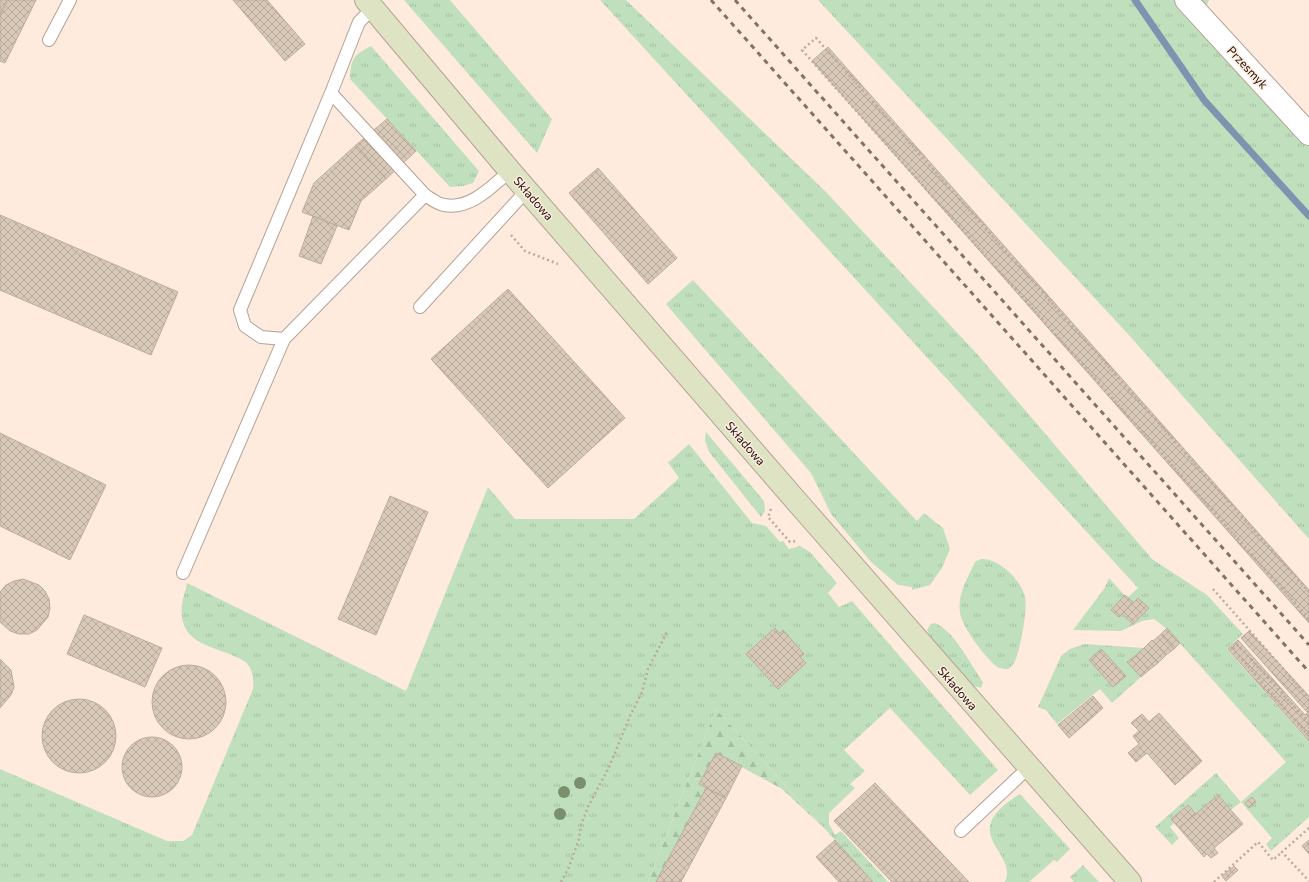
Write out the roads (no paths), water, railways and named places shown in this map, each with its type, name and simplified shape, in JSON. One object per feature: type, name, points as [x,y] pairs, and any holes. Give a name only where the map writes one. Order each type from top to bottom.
[{"type":"street","name":"Przesmyk","points":[[1186,0],[1309,134]]},
{"type":"street","name":"Składowa","points":[[369,4],[510,171],[1028,768],[1130,882]]},
{"type":"lane","points":[[49,40],[70,0]]},
{"type":"lane","points":[[284,340],[261,337],[245,326],[240,310],[331,93],[359,22],[369,4]]},
{"type":"lane","points":[[331,93],[424,195],[443,205],[460,204],[481,196],[510,171]]},
{"type":"lane","points":[[420,307],[527,190]]},
{"type":"lane","points":[[183,573],[284,340],[424,195]]},
{"type":"lane","points":[[961,831],[1028,768]]},
{"type":"waterway","points":[[1135,0],[1204,100],[1309,216]]},
{"type":"railway","points":[[711,0],[1309,672]]},
{"type":"railway","points":[[735,0],[1309,645]]}]
